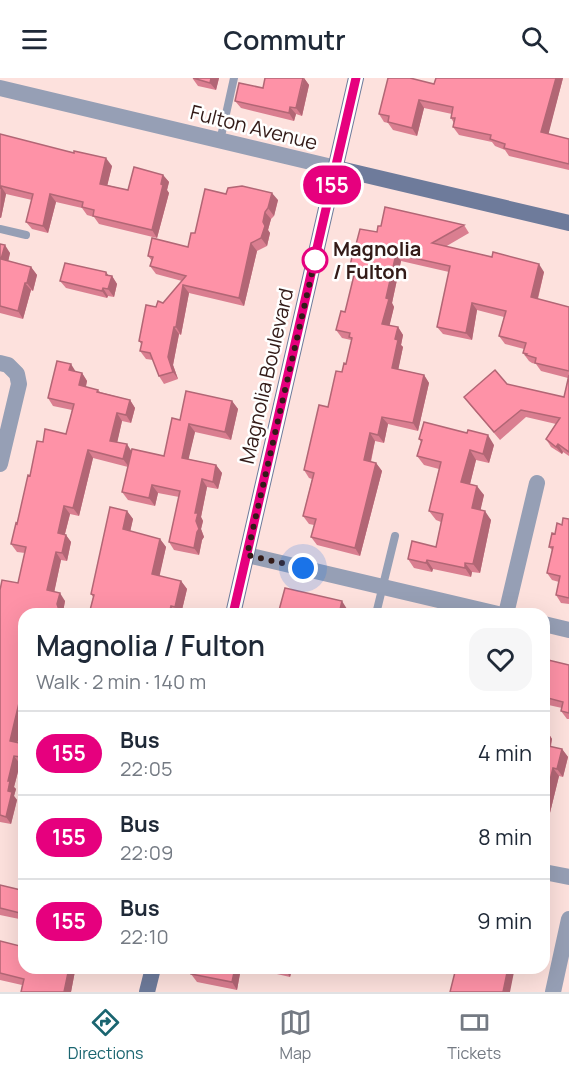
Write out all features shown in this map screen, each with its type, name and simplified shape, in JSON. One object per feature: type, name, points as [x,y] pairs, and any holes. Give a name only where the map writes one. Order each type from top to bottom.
[{"type":"main road","name":"Magnolia Boulevard","points":[[234,608],[356,78]]},
{"type":"main road","name":"Fulton Avenue","points":[[336,168],[569,223]]},
{"type":"main road","points":[[147,992],[152,974]]},
{"type":"street","name":"Fulton Avenue","points":[[0,88],[336,168]]},
{"type":"street","points":[[0,363],[8,365],[17,374],[19,384],[0,464]]},
{"type":"street","points":[[507,608],[537,483]]},
{"type":"street","points":[[247,555],[472,608]]},
{"type":"street","points":[[550,625],[569,630]]},
{"type":"street","points":[[550,873],[569,877]]},
{"type":"street","points":[[553,992],[569,919]]},
{"type":"lane","points":[[220,141],[234,78]]},
{"type":"lane","points":[[0,229],[26,236]]},
{"type":"lane","points":[[377,608],[395,536]]},
{"type":"building","points":[[193,78],[211,78],[210,83]]},
{"type":"building","points":[[265,78],[303,78],[296,108],[290,107],[289,113],[235,101],[239,83],[263,88]]},
{"type":"building","points":[[388,78],[410,78],[434,84],[436,78],[556,78],[541,132],[569,139],[569,164],[504,148],[505,144],[490,139],[491,135],[453,127],[455,118],[451,118],[453,107],[419,100],[412,128],[388,122],[389,116],[379,114]]},
{"type":"building","points":[[0,134],[74,153],[74,151],[106,158],[100,184],[128,190],[134,167],[163,175],[161,184],[163,185],[152,230],[93,216],[94,210],[82,207],[83,202],[50,194],[43,226],[26,222],[33,194],[1,186],[0,189]]},
{"type":"building","points":[[242,186],[272,193],[265,212],[263,222],[265,226],[261,238],[251,243],[239,298],[183,285],[168,357],[173,372],[159,376],[150,353],[140,351],[142,342],[139,341],[146,305],[156,307],[158,301],[163,303],[186,276],[150,266],[153,257],[148,256],[152,238],[188,247],[191,233],[195,233],[205,189],[226,194],[228,188]]},
{"type":"building","points":[[385,207],[464,225],[432,243],[492,257],[493,252],[539,264],[531,297],[569,307],[569,371],[535,363],[536,358],[523,353],[526,343],[499,336],[506,311],[472,303],[466,333],[437,327],[450,266],[396,254],[386,298],[389,299],[382,324],[398,327],[395,339],[398,340],[392,368],[424,375],[413,423],[382,417],[378,435],[370,433],[364,460],[376,463],[355,548],[311,537],[316,519],[303,516],[314,473],[304,470],[319,405],[328,407],[336,371],[342,372],[344,363],[346,364],[352,338],[349,337],[350,333],[336,330],[341,311],[345,312],[356,267],[350,266],[360,229],[377,232],[378,226],[381,226]]},
{"type":"building","points":[[0,244],[5,245],[1,259],[31,267],[18,311],[0,306]]},
{"type":"building","points":[[65,263],[106,272],[106,275],[112,276],[108,289],[103,288],[102,291],[60,281]]},
{"type":"building","points":[[57,361],[71,364],[69,370],[82,373],[79,385],[130,400],[126,415],[117,413],[110,441],[127,444],[123,459],[88,450],[73,508],[64,506],[58,533],[66,535],[62,553],[56,552],[47,590],[60,593],[58,608],[18,608],[18,707],[10,741],[18,743],[18,757],[14,756],[8,781],[10,781],[8,791],[12,792],[6,817],[0,815],[0,590],[2,580],[18,583],[26,547],[11,544],[37,441],[43,442],[45,429],[66,434],[74,404],[48,398]]},
{"type":"building","points":[[495,370],[507,384],[564,397],[569,375],[569,452],[558,444],[556,447],[546,439],[560,418],[521,410],[494,432],[464,397]]},
{"type":"building","points":[[186,391],[232,401],[225,432],[189,424],[182,458],[216,465],[213,482],[202,479],[195,513],[198,513],[196,521],[199,529],[194,548],[169,542],[180,491],[152,485],[149,498],[122,492],[132,449],[164,456],[172,418],[180,420]]},
{"type":"building","points":[[424,422],[467,433],[468,430],[488,435],[483,454],[470,450],[461,482],[477,486],[472,508],[485,511],[473,564],[465,563],[465,568],[427,560],[426,563],[408,559],[412,541],[436,547],[443,514],[429,511],[441,462],[417,456]]},
{"type":"building","points":[[110,507],[127,511],[123,529],[160,539],[152,574],[181,581],[175,607],[171,606],[170,608],[91,608],[94,595],[91,594]]},
{"type":"building","points":[[563,518],[569,519],[569,598],[556,595],[560,576],[547,573],[553,547],[549,547],[552,533],[555,534],[557,523],[562,525]]},
{"type":"building","points":[[285,588],[342,601],[340,608],[280,608]]},
{"type":"building","points":[[550,660],[569,665],[569,713],[561,711],[563,702],[550,699]]},
{"type":"building","points":[[550,746],[562,749],[557,769],[553,768],[550,780]]},
{"type":"building","points":[[0,885],[18,889],[18,912],[0,908]]},
{"type":"building","points":[[0,941],[18,946],[18,974],[68,974],[64,992],[21,992],[24,979],[0,973]]},
{"type":"building","points":[[191,974],[234,974],[232,982]]},
{"type":"building","points":[[454,974],[507,974],[503,992],[450,992]]},
{"type":"bus line","name":"155","points":[[234,608],[356,78]]},
{"type":"place","name":"Magnolia / Fulton","points":[[315,260]]},
{"type":"route","points":[[303,568],[247,555],[315,260]]}]
